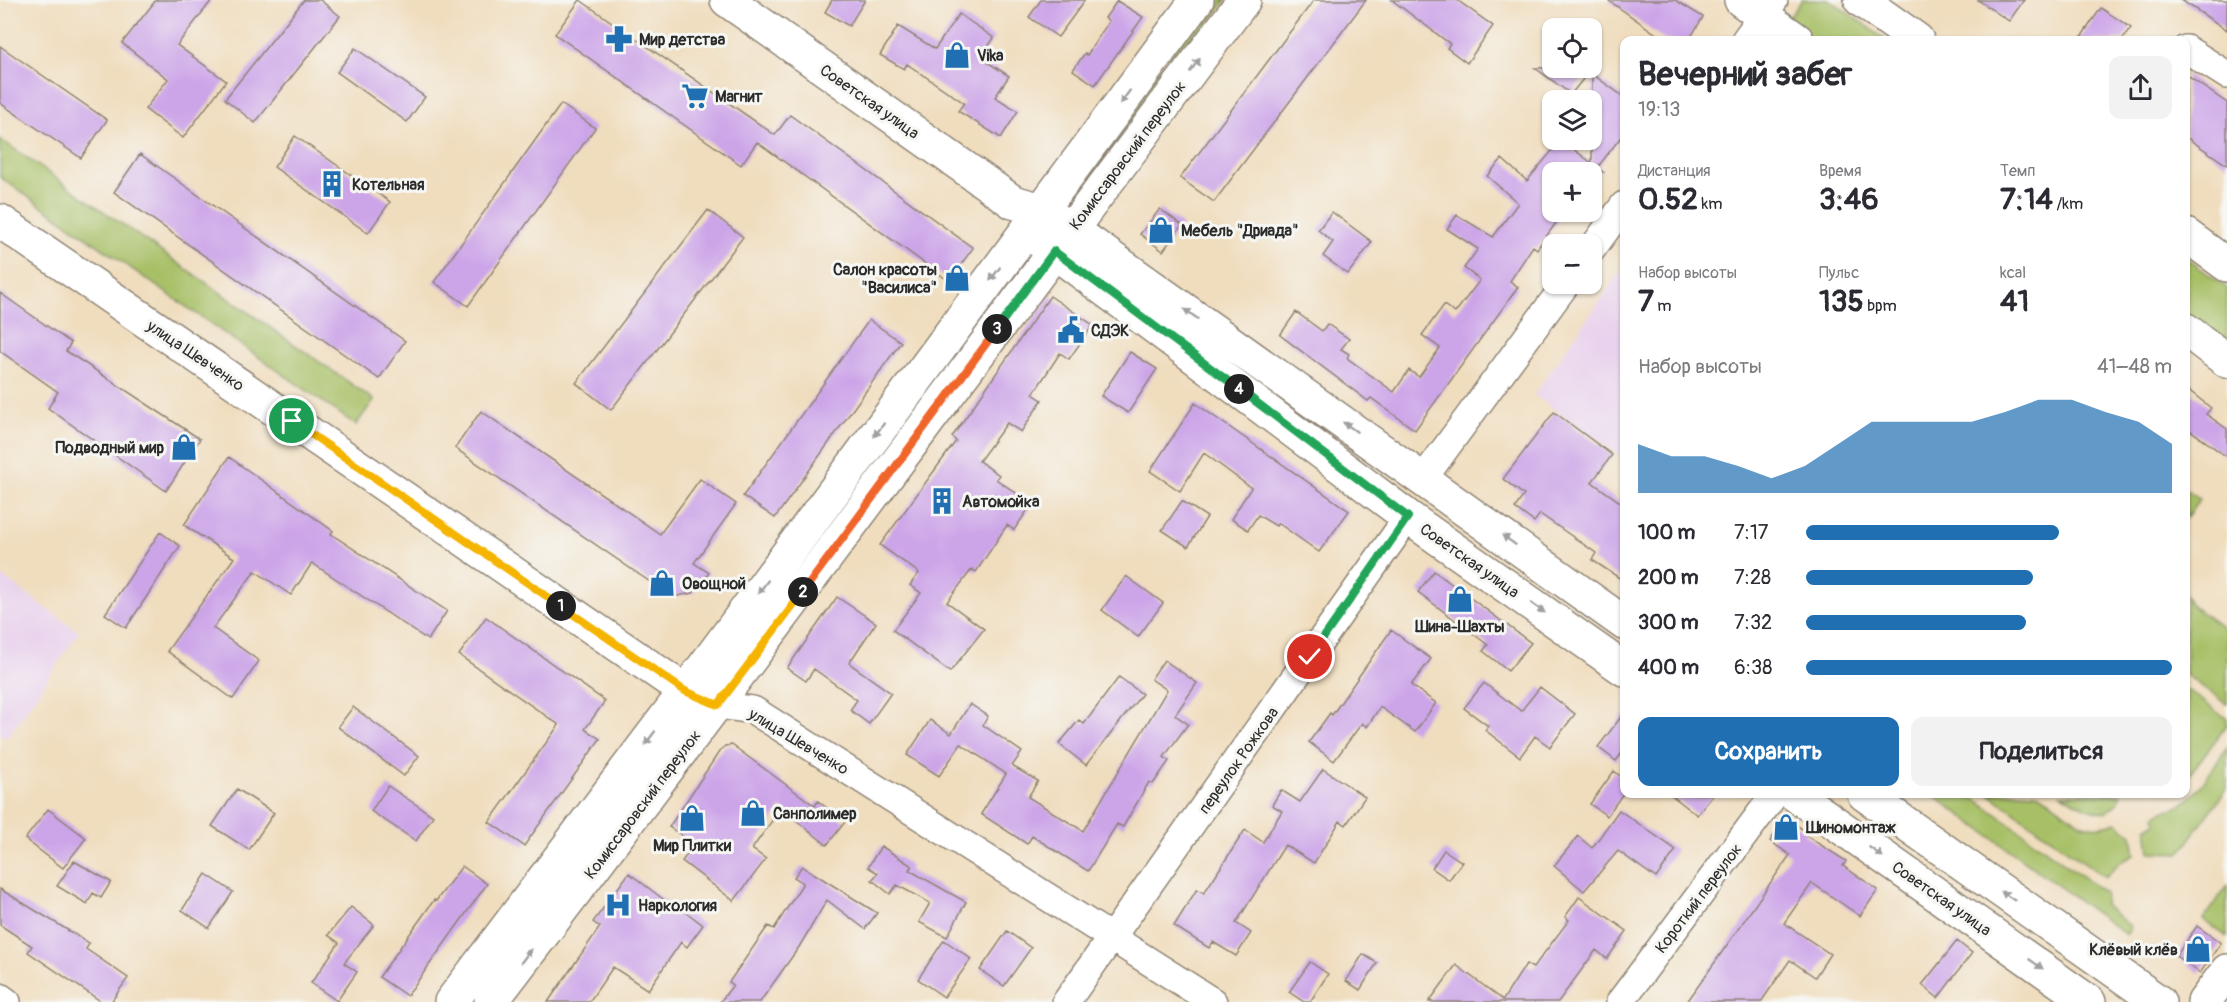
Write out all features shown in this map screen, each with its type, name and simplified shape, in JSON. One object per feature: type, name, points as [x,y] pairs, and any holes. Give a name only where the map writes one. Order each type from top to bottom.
[{"type":"main road","name":"Советская улица","points":[[727,0],[1062,240],[1408,517],[1620,666]]},
{"type":"main road","name":"Комиссаровский переулок","points":[[451,1002],[685,691],[1028,215],[1197,0]]},
{"type":"main road","name":"Комиссаровский переулок","points":[[491,1002],[718,705],[1062,240],[1245,0]]},
{"type":"main road","points":[[1861,0],[1911,36]]},
{"type":"main road","points":[[1756,14],[1791,36]]},
{"type":"main road","name":"улица Шевченко","points":[[0,221],[685,691],[718,705]]},
{"type":"main road","points":[[2190,238],[2227,265]]},
{"type":"main road","name":"Советская улица","points":[[1062,240],[1423,479],[1620,620]]},
{"type":"main road","points":[[2190,333],[2227,361]]},
{"type":"main road","name":"Советская улица","points":[[1800,798],[2089,1002]]},
{"type":"main road","points":[[1870,798],[2159,1002]]},
{"type":"main road","points":[[2205,1002],[2227,971]]},
{"type":"street","points":[[2190,52],[2227,75]]},
{"type":"street","points":[[1602,235],[1620,210]]},
{"type":"street","points":[[1423,479],[1559,294]]},
{"type":"street","name":"переулок Рожкова","points":[[1066,1002],[1114,938],[1408,517]]},
{"type":"street","name":"улица Шевченко","points":[[718,705],[753,710],[1213,1002]]},
{"type":"street","name":"Короткий переулок","points":[[1620,1002],[1772,798]]},
{"type":"street","points":[[0,997],[7,1002]]},
{"type":"shaded area","points":[[1620,272],[1620,455],[1534,395]]},
{"type":"shaded area","points":[[0,575],[79,632],[7,738],[0,734]]},
{"type":"green space","points":[[1212,0],[1226,0],[1081,193],[1072,186]]},
{"type":"green space","points":[[1802,0],[1830,0],[1880,36],[1800,36],[1784,24]]},
{"type":"green space","points":[[0,139],[374,400],[356,425],[0,177]]},
{"type":"green space","points":[[2190,261],[2227,288],[2227,346],[2190,319]]},
{"type":"green space","points":[[2190,492],[2200,499],[2190,513]]},
{"type":"green space","points":[[2190,603],[2227,631],[2227,704],[2190,678]]},
{"type":"green space","points":[[2190,692],[2227,719],[2227,725],[2190,774]]},
{"type":"green space","points":[[2227,748],[2227,789],[2180,853],[2150,852],[2147,828],[2156,823],[2155,816],[2178,807],[2188,800]]},
{"type":"green space","points":[[1938,798],[1974,798],[2105,893],[2104,905],[2131,927],[2126,935]]},
{"type":"green space","points":[[1995,798],[2046,798],[2084,824],[2103,826],[2116,822],[2132,835],[2135,855],[2120,862],[2105,877]]},
{"type":"green space","points":[[2068,798],[2120,798],[2118,803],[2105,813],[2086,808]]},
{"type":"green space","points":[[2227,886],[2227,937],[2203,919]]},
{"type":"building","points":[[156,0],[212,0],[177,45],[226,81],[183,138],[145,109],[168,79],[122,43]]},
{"type":"building","points":[[304,0],[320,0],[340,16],[255,123],[225,99]]},
{"type":"building","points":[[580,0],[775,135],[790,115],[973,248],[949,281],[757,142],[741,165],[555,34]]},
{"type":"building","points":[[832,0],[865,0],[849,26],[825,12]]},
{"type":"building","points":[[1041,0],[1085,0],[1058,37],[1029,17]]},
{"type":"building","points":[[1314,0],[1366,0],[1214,202],[1180,178]]},
{"type":"building","points":[[1392,0],[1457,0],[1493,26],[1467,63],[1447,48],[1450,44]]},
{"type":"building","points":[[1608,0],[1675,0],[1703,17],[1691,36],[1659,36]]},
{"type":"building","points":[[1978,0],[2024,0],[2009,21]]},
{"type":"building","points":[[2181,0],[2227,0],[2227,30]]},
{"type":"building","points":[[1117,1],[1143,17],[1095,85],[1073,70],[1085,53],[1087,55],[1109,21],[1105,18]]},
{"type":"building","points":[[2101,8],[2131,28],[2125,36],[2082,36]]},
{"type":"building","points":[[959,14],[994,38],[981,58],[1009,76],[995,97],[1018,111],[1001,138],[958,111],[964,103],[907,64],[904,69],[880,55],[898,26],[935,49]]},
{"type":"building","points":[[0,46],[107,120],[81,158],[0,103]]},
{"type":"building","points":[[355,48],[425,97],[407,122],[337,72]]},
{"type":"building","points":[[1549,78],[1584,78],[1574,90],[1565,90]]},
{"type":"building","points":[[1592,78],[1598,78],[1620,94],[1620,138],[1602,162],[1592,162],[1592,150],[1602,150],[1602,90],[1592,90]]},
{"type":"building","points":[[2190,78],[2227,103],[2227,165],[2190,140]]},
{"type":"building","points":[[561,104],[595,128],[468,306],[434,282]]},
{"type":"building","name":"Котельная","points":[[295,136],[390,202],[368,233],[274,167]]},
{"type":"building","points":[[1553,150],[1574,150],[1591,162],[1543,162]]},
{"type":"building","points":[[140,154],[405,341],[379,379],[114,192]]},
{"type":"building","points":[[1502,159],[1527,181],[1542,163],[1542,222],[1557,222],[1548,234],[1542,234],[1542,242],[1537,249],[1533,246],[1510,281],[1518,287],[1415,430],[1371,398],[1368,401],[1280,335],[1296,312],[1322,331],[1327,324],[1349,339],[1341,349],[1349,354],[1347,358],[1394,392],[1409,370],[1419,377],[1440,348],[1422,335],[1444,305],[1455,313],[1480,280],[1464,268],[1478,249],[1447,229],[1457,215],[1493,237],[1518,203],[1487,176]]},
{"type":"building","name":"Мебель \"Дриада\"","points":[[1160,209],[1182,225],[1163,251],[1140,234]]},
{"type":"building","points":[[708,210],[743,237],[611,410],[576,383]]},
{"type":"building","points":[[1332,212],[1372,242],[1348,274],[1323,256],[1333,242],[1318,230]]},
{"type":"building","points":[[0,293],[71,343],[66,351],[200,439],[166,491],[48,408],[58,392],[0,351]]},
{"type":"building","points":[[1050,296],[1093,325],[1069,359],[1060,353],[1033,394],[1042,400],[1021,432],[1007,423],[979,461],[999,475],[996,479],[1032,504],[1014,530],[1007,525],[976,572],[972,569],[947,602],[984,629],[950,672],[893,630],[921,593],[910,585],[919,573],[880,545],[956,441],[952,437]]},
{"type":"building","points":[[869,320],[901,342],[775,518],[743,496]]},
{"type":"building","points":[[1130,352],[1157,369],[1128,413],[1101,396]]},
{"type":"building","points":[[2190,391],[2211,408],[2206,414],[2227,429],[2227,457],[2190,430]]},
{"type":"building","points":[[1195,403],[1349,511],[1319,552],[1278,523],[1276,526],[1258,515],[1248,530],[1231,519],[1251,488],[1204,453],[1180,491],[1150,471]]},
{"type":"building","points":[[481,411],[660,534],[700,479],[736,504],[694,563],[709,573],[693,593],[672,597],[455,448]]},
{"type":"building","points":[[1554,412],[1612,455],[1592,482],[1620,502],[1620,578],[1592,560],[1596,553],[1540,514],[1534,522],[1515,508],[1524,495],[1503,479]]},
{"type":"building","points":[[229,457],[333,531],[331,534],[447,611],[428,640],[312,563],[291,595],[255,571],[213,628],[259,661],[233,699],[167,651],[234,558],[184,525]]},
{"type":"building","points":[[1182,501],[1207,517],[1188,547],[1162,530]]},
{"type":"building","points":[[160,532],[180,546],[126,628],[105,614]]},
{"type":"building","points":[[1434,571],[1531,643],[1508,671],[1483,651],[1488,645],[1418,592]]},
{"type":"building","points":[[1126,576],[1163,603],[1138,637],[1102,610]]},
{"type":"building","points":[[837,597],[876,623],[849,663],[891,693],[869,724],[850,710],[857,700],[814,669],[806,681],[787,668]]},
{"type":"building","points":[[486,617],[605,701],[585,729],[600,739],[524,846],[489,822],[559,725],[459,655]]},
{"type":"building","points":[[1391,630],[1431,659],[1411,685],[1436,703],[1415,732],[1380,707],[1367,727],[1362,723],[1334,761],[1309,742],[1330,713],[1332,715]]},
{"type":"building","points":[[1164,660],[1197,683],[1175,715],[1188,724],[1164,757],[1169,761],[1153,784],[1149,782],[1123,827],[1117,824],[1088,871],[1032,836],[1027,844],[981,814],[1006,774],[961,744],[939,776],[907,755],[930,720],[951,734],[970,704],[988,716],[983,725],[1022,752],[1012,766],[1038,781],[1028,797],[1083,831],[1167,690],[1151,679]]},
{"type":"building","points":[[1119,677],[1142,694],[1086,765],[1059,744],[1079,720],[1084,724]]},
{"type":"building","points":[[1484,683],[1521,711],[1540,687],[1575,714],[1550,747],[1535,736],[1520,757],[1485,730],[1488,726],[1464,708]]},
{"type":"building","points":[[353,707],[419,756],[404,776],[338,727]]},
{"type":"building","points":[[1620,718],[1620,756],[1616,761],[1598,747]]},
{"type":"building","points":[[732,745],[815,806],[818,801],[845,822],[827,845],[781,808],[752,849],[766,859],[734,901],[682,861],[695,844],[669,827],[719,752],[725,746]]},
{"type":"building","points":[[1323,769],[1365,797],[1346,825],[1340,821],[1314,863],[1285,845],[1236,923],[1251,933],[1236,956],[1213,942],[1209,948],[1174,926],[1197,889],[1204,893],[1245,830],[1263,842],[1282,811],[1272,805],[1281,790],[1300,802]]},
{"type":"building","points":[[1614,771],[1620,776],[1620,798],[1607,816],[1590,804]]},
{"type":"building","points":[[388,786],[433,816],[416,841],[371,811]]},
{"type":"building","points":[[237,789],[274,813],[249,850],[212,826]]},
{"type":"building","points":[[1675,798],[1711,798],[1697,815]]},
{"type":"building","points":[[48,809],[86,838],[63,868],[25,839]]},
{"type":"building","points":[[1619,810],[1676,850],[1656,878],[1618,851],[1584,891],[1554,866],[1578,836],[1592,848]]},
{"type":"building","points":[[1785,818],[1807,832],[1805,835],[1846,861],[1843,866],[1878,890],[1860,916],[1812,883],[1784,923],[1830,954],[1815,977],[1790,960],[1761,1002],[1687,1002],[1790,855],[1770,841]]},
{"type":"building","points":[[881,846],[912,866],[909,870],[966,902],[947,937],[919,922],[930,903],[897,885],[890,894],[872,880],[878,873],[868,867]]},
{"type":"building","points":[[1444,850],[1462,862],[1449,880],[1432,868]]},
{"type":"building","points":[[74,861],[111,882],[101,898],[93,893],[87,904],[57,886]]},
{"type":"building","points":[[462,866],[487,884],[407,996],[379,977],[434,900],[436,901]]},
{"type":"building","points":[[802,866],[877,913],[865,929],[827,900],[799,947],[760,1002],[720,1002],[733,985],[729,982],[768,926],[774,929],[803,883],[794,877]]},
{"type":"building","points":[[629,873],[680,912],[682,909],[703,925],[687,947],[681,942],[648,990],[613,967],[589,1002],[548,1002],[600,927],[593,922]]},
{"type":"building","points":[[206,874],[233,892],[209,928],[182,910]]},
{"type":"building","points":[[0,889],[89,943],[86,949],[128,978],[111,1002],[102,1002],[28,952],[32,946],[0,925]]},
{"type":"building","points":[[1579,897],[1627,931],[1607,959],[1596,950],[1558,1002],[1429,1002],[1456,965],[1503,1000],[1526,964],[1533,968],[1569,920],[1565,917]]},
{"type":"building","points":[[351,907],[374,925],[344,963],[357,972],[337,1001],[311,983],[339,943],[328,935]]},
{"type":"building","name":"Клёвый клёв","points":[[2197,926],[2221,943],[2200,973],[2176,956]]},
{"type":"building","points":[[1007,931],[1031,948],[1004,986],[980,970]]},
{"type":"building","points":[[944,940],[971,959],[944,997],[918,979]]},
{"type":"building","points":[[1957,941],[1972,953],[1938,998],[1922,985]]},
{"type":"building","points":[[1363,954],[1377,963],[1360,990],[1346,981]]},
{"type":"building","points":[[1310,962],[1328,974],[1310,1002],[1304,1002],[1289,992]]},
{"type":"place","name":"Мир детства","points":[[619,39]]},
{"type":"place","name":"Vika","points":[[957,55]]},
{"type":"place","name":"Магнит","points":[[695,96]]},
{"type":"place","name":"Котельная","points":[[332,184]]},
{"type":"place","name":"Мебель \"Дриада\"","points":[[1161,230]]},
{"type":"place","name":"Салон красоты \"Василиса\"","points":[[957,278]]},
{"type":"place","name":"СДЭК","points":[[1071,330]]},
{"type":"place","name":"Подводный мир","points":[[184,447]]},
{"type":"place","name":"Автомойка","points":[[942,501]]},
{"type":"place","name":"Овощной","points":[[662,583]]},
{"type":"place","name":"Шина-Шахты","points":[[1460,599]]},
{"type":"place","name":"Санполимер","points":[[753,813]]},
{"type":"place","name":"Мир Плитки","points":[[692,818]]},
{"type":"place","name":"Шиномонтаж","points":[[1786,827]]},
{"type":"place","name":"Наркология","points":[[618,905]]},
{"type":"place","name":"Клёвый клёв","points":[[2198,949]]},
{"type":"route","points":[[292,421],[685,691],[718,705],[1054,251],[1408,517],[1310,657]]}]
